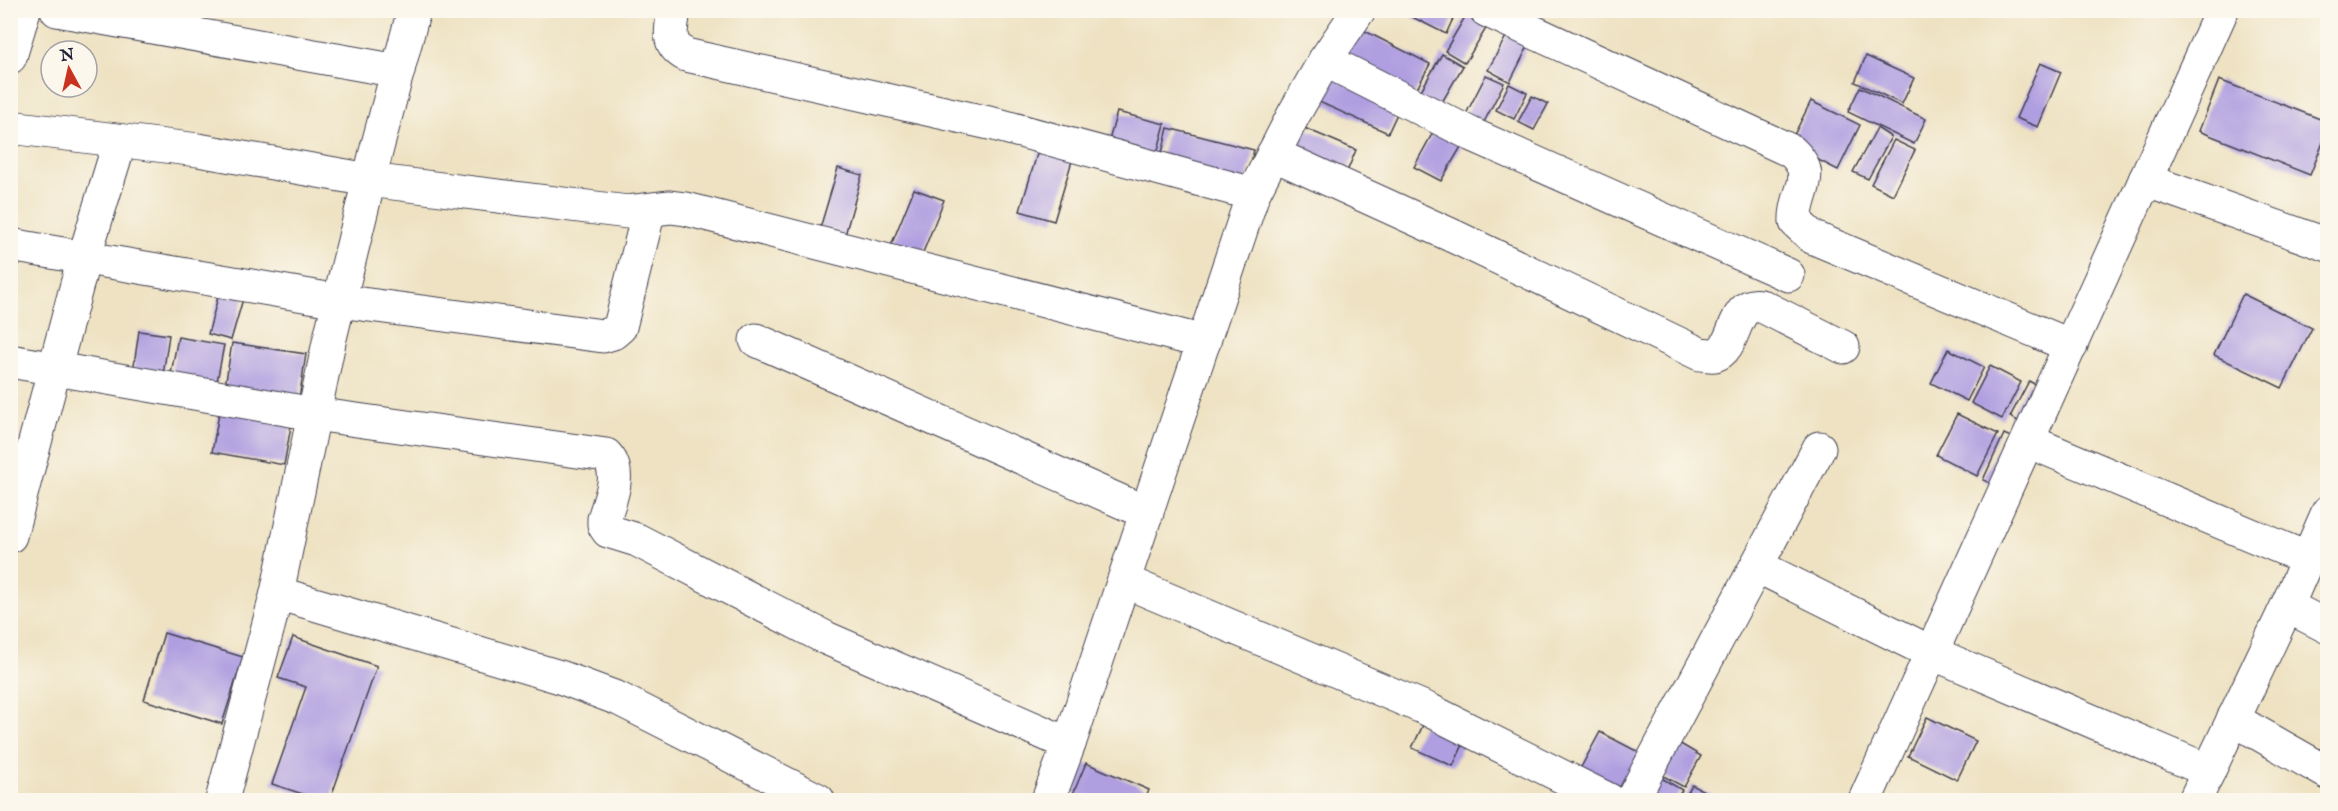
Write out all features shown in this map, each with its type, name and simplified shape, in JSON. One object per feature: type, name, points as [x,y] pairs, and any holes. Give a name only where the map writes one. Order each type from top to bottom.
[{"type":"street","points":[[10,57],[24,10]]},
{"type":"street","points":[[57,10],[398,71]]},
{"type":"street","points":[[222,801],[277,593],[339,301],[414,10]]},
{"type":"street","points":[[674,10],[672,43],[677,50],[686,55],[998,125],[1253,194]]},
{"type":"street","points":[[1048,801],[1253,194],[1325,60],[1359,10]]},
{"type":"street","points":[[1486,10],[1791,151],[1805,168],[1805,182],[1795,215],[1796,222],[1812,237],[2071,346]]},
{"type":"street","points":[[1865,801],[2222,10]]},
{"type":"street","points":[[1325,60],[1473,135],[1788,275]]},
{"type":"street","points":[[10,127],[198,150],[369,180],[628,212],[670,207],[686,209],[1204,342]]},
{"type":"street","points":[[10,536],[84,258],[120,141]]},
{"type":"street","points":[[1273,154],[1453,236],[1700,354],[1713,356],[1721,351],[1743,312],[1749,305],[1755,304],[1843,347]]},
{"type":"street","points":[[2145,180],[2328,245]]},
{"type":"street","points":[[10,245],[339,301],[603,336],[613,333],[620,327],[649,210]]},
{"type":"street","points":[[756,340],[1147,513]]},
{"type":"street","points":[[10,361],[314,414],[606,455],[613,462],[616,471],[604,519],[604,525],[608,531],[637,540],[826,638],[1069,744]]},
{"type":"street","points":[[2028,441],[2306,558]]},
{"type":"street","points":[[1632,801],[1819,448]]},
{"type":"street","points":[[2194,801],[2287,606],[2328,512]]},
{"type":"street","points":[[1758,566],[1932,653],[2209,771]]},
{"type":"street","points":[[1124,581],[1427,709],[1609,801]]},
{"type":"street","points":[[277,593],[560,677],[609,696],[818,801]]},
{"type":"street","points":[[2287,606],[2328,627]]},
{"type":"street","points":[[2233,719],[2328,773]]},
{"type":"building","points":[[1398,10],[1457,10],[1446,34]]},
{"type":"building","points":[[1469,10],[1482,10],[1493,17],[1465,63],[1445,51]]},
{"type":"building","points":[[1359,28],[1430,64],[1413,96],[1342,61]]},
{"type":"building","points":[[1509,31],[1530,42],[1510,82],[1488,70]]},
{"type":"building","points":[[1442,54],[1463,66],[1437,111],[1416,99]]},
{"type":"building","points":[[1866,56],[1914,78],[1902,104],[1855,82]]},
{"type":"building","points":[[2040,63],[2061,72],[2038,127],[2016,118]]},
{"type":"building","points":[[1330,73],[1401,105],[1388,133],[1317,101]]},
{"type":"building","points":[[1486,75],[1504,83],[1479,132],[1462,122]]},
{"type":"building","points":[[2219,80],[2328,122],[2328,130],[2310,175],[2199,131]]},
{"type":"building","points":[[1509,84],[1527,93],[1514,119],[1496,110]]},
{"type":"building","points":[[1860,87],[1926,119],[1914,144],[1848,112]]},
{"type":"building","points":[[1532,96],[1548,104],[1534,130],[1518,122]]},
{"type":"building","points":[[1811,101],[1860,125],[1838,170],[1789,145]]},
{"type":"building","points":[[1117,112],[1165,124],[1156,157],[1108,144]]},
{"type":"building","points":[[1437,125],[1465,140],[1441,181],[1414,167]]},
{"type":"building","points":[[1302,127],[1356,150],[1346,174],[1291,152]]},
{"type":"building","points":[[1168,128],[1254,150],[1246,183],[1160,161]]},
{"type":"building","points":[[1877,128],[1891,137],[1868,179],[1853,172]]},
{"type":"building","points":[[1894,140],[1915,150],[1893,195],[1871,184]]},
{"type":"building","points":[[1040,144],[1074,154],[1054,221],[1020,211]]},
{"type":"building","points":[[838,168],[862,175],[843,242],[818,235]]},
{"type":"building","points":[[914,189],[944,200],[920,260],[890,248]]},
{"type":"building","points":[[221,286],[245,292],[231,340],[208,334]]},
{"type":"building","points":[[2243,294],[2312,328],[2282,388],[2214,355]]},
{"type":"building","points":[[139,331],[169,335],[162,382],[132,378]]},
{"type":"building","points":[[178,337],[224,345],[215,392],[169,384]]},
{"type":"building","points":[[232,343],[306,354],[298,405],[224,393]]},
{"type":"building","points":[[1948,349],[1984,367],[1967,401],[1931,383]]},
{"type":"building","points":[[1990,366],[2021,382],[2002,419],[1971,403]]},
{"type":"building","points":[[2029,381],[2048,392],[2030,427],[2010,417]]},
{"type":"building","points":[[221,402],[293,415],[284,465],[212,452]]},
{"type":"building","points":[[1957,414],[1998,434],[1977,476],[1936,455]]},
{"type":"building","points":[[2004,434],[2024,443],[2003,489],[1983,480]]},
{"type":"building","points":[[164,633],[243,657],[222,724],[144,700]]},
{"type":"building","points":[[293,637],[377,666],[330,800],[321,800],[272,784],[306,687],[278,678]]},
{"type":"building","points":[[1427,717],[1467,736],[1453,766],[1412,748]]},
{"type":"building","points":[[1927,717],[1976,741],[1957,780],[1908,756]]},
{"type":"building","points":[[1600,732],[1644,755],[1624,794],[1579,771]]},
{"type":"building","points":[[1672,739],[1701,756],[1684,787],[1654,771]]},
{"type":"building","points":[[1086,763],[1149,790],[1145,800],[1089,800],[1073,794]]},
{"type":"building","points":[[1653,773],[1682,790],[1676,800],[1638,800]]},
{"type":"building","points":[[1692,785],[1722,800],[1684,800]]}]
